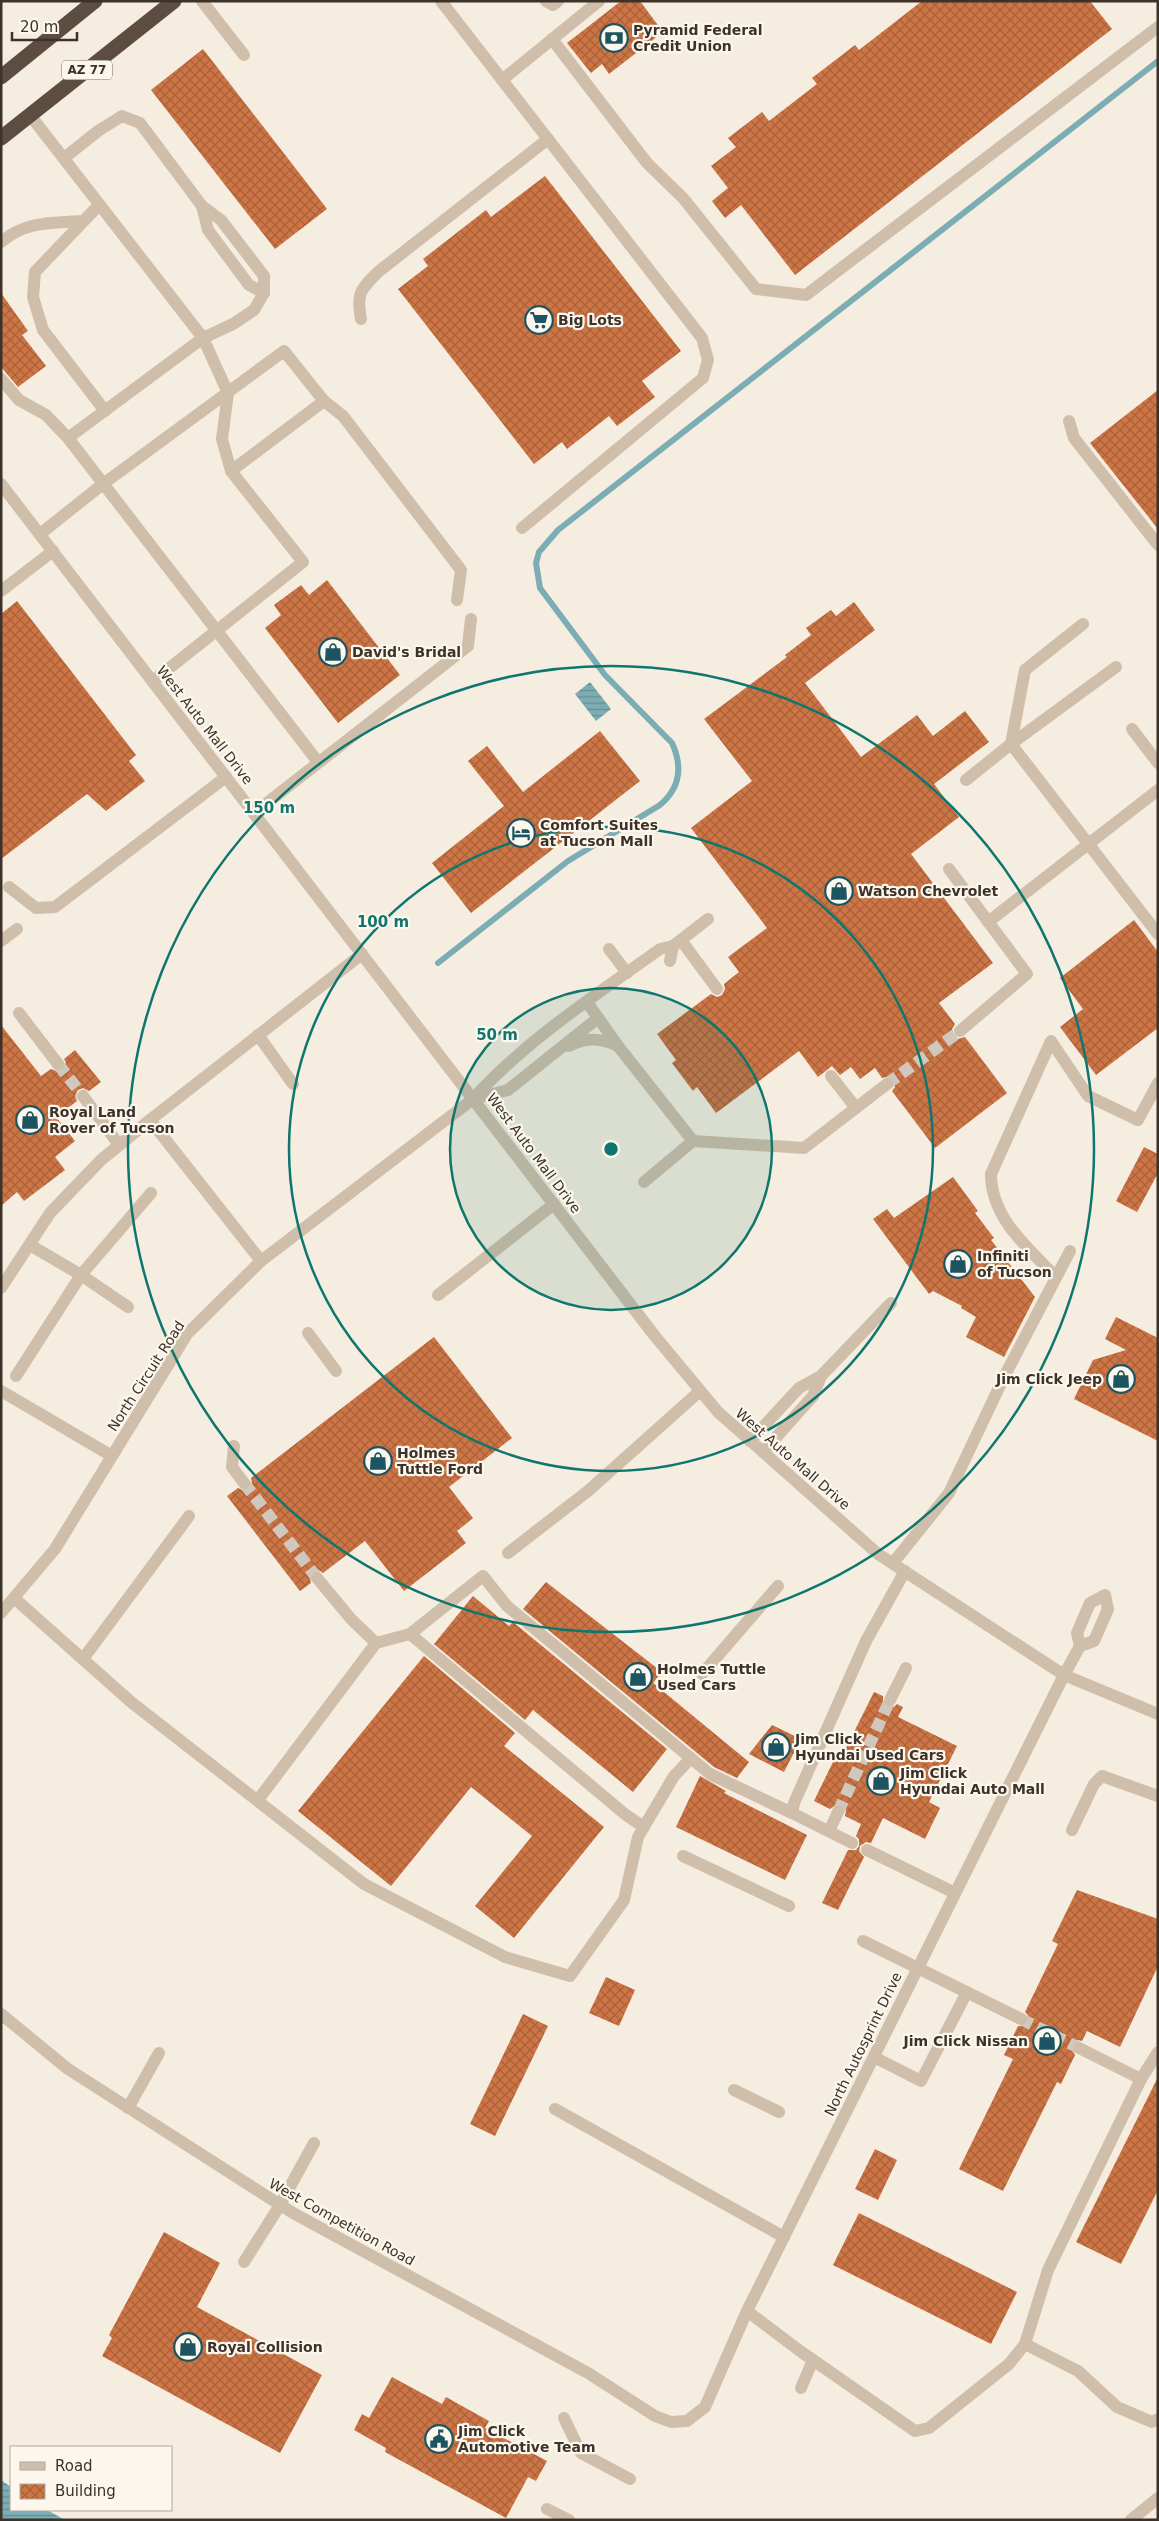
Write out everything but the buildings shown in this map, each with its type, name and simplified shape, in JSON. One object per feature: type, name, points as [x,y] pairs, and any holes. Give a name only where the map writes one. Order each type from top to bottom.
[{"type":"highway","points":[[1,77],[95,1]]},
{"type":"highway","name":"AZ 77","points":[[1,138],[174,1]]},
{"type":"street","points":[[202,1],[244,55]]},
{"type":"street","points":[[441,1],[702,338],[708,360],[703,378],[522,528]]},
{"type":"street","points":[[546,1],[553,5],[558,1]]},
{"type":"street","points":[[502,80],[599,1]]},
{"type":"street","points":[[552,39],[647,163],[683,198],[756,289],[806,295],[1158,27]]},
{"type":"street","points":[[30,115],[203,338],[228,393],[222,439],[231,471],[303,562],[153,681]]},
{"type":"street","points":[[64,158],[98,131],[122,116],[140,123],[202,206],[208,230],[249,284],[264,293],[254,310],[233,324],[203,338],[68,438]]},
{"type":"street","points":[[361,319],[358,302],[362,288],[378,272],[548,139]]},
{"type":"street","points":[[99,205],[35,272],[33,297],[43,330],[106,410]]},
{"type":"street","points":[[1,242],[14,231],[36,224],[82,221]]},
{"type":"street","points":[[40,534],[103,484],[284,350],[324,401],[343,416],[461,570],[457,600]]},
{"type":"street","points":[[1,379],[19,400],[46,415],[68,438],[318,762]]},
{"type":"street","points":[[231,471],[324,401]]},
{"type":"street","points":[[1069,421],[1074,438],[1158,545]]},
{"type":"street","name":"West Auto Mall Drive","points":[[1,484],[654,1335],[718,1412],[878,1554],[1064,1675],[1158,1714]]},
{"type":"street","points":[[1,591],[53,551]]},
{"type":"street","points":[[254,813],[468,646],[471,618]]},
{"type":"street","points":[[1083,624],[1025,670],[1011,744],[1158,934]]},
{"type":"street","points":[[966,780],[1011,744],[1116,667]]},
{"type":"street","points":[[1132,729],[1158,763]]},
{"type":"street","points":[[9,887],[36,908],[55,907],[226,777]]},
{"type":"street","points":[[988,922],[1158,790]]},
{"type":"street","points":[[949,869],[1027,974],[960,1031]]},
{"type":"street","points":[[473,1099],[494,1076],[587,1002],[660,948],[677,943],[708,919]]},
{"type":"street","points":[[1,941],[17,929]]},
{"type":"street","points":[[670,961],[677,943]]},
{"type":"street","points":[[677,943],[717,989]]},
{"type":"street","points":[[609,948],[627,973]]},
{"type":"street","points":[[1,1288],[50,1213],[101,1160],[362,954]]},
{"type":"street","points":[[587,1002],[618,1046],[693,1141]]},
{"type":"street","points":[[19,1013],[58,1064]]},
{"type":"street","points":[[473,1099],[508,1090],[598,1018]]},
{"type":"street","points":[[258,1035],[293,1084]]},
{"type":"street","points":[[555,1053],[576,1042],[588,1040],[604,1039],[618,1046]]},
{"type":"street","points":[[1056,1277],[1013,1232],[1001,1214],[991,1188],[991,1174],[1051,1041],[1088,1096],[1138,1120],[1158,1083]]},
{"type":"street","points":[[831,1076],[856,1108]]},
{"type":"street","points":[[644,1182],[693,1141],[804,1148],[887,1084]]},
{"type":"street","points":[[83,1096],[120,1145]]},
{"type":"street","name":"North Circuit Road","points":[[1,1613],[55,1549],[187,1334],[261,1261],[473,1099]]},
{"type":"street","points":[[150,1120],[261,1261]]},
{"type":"street","points":[[16,1376],[81,1275],[151,1193]]},
{"type":"street","points":[[438,1295],[554,1204]]},
{"type":"street","points":[[30,1245],[81,1275],[128,1308]]},
{"type":"street","points":[[893,1563],[949,1493],[1004,1377],[1070,1251]]},
{"type":"street","points":[[750,1441],[799,1388],[821,1376],[890,1303]]},
{"type":"street","points":[[308,1333],[336,1371]]},
{"type":"street","points":[[763,1452],[813,1396],[821,1376]]},
{"type":"street","points":[[1,1391],[112,1456]]},
{"type":"street","points":[[508,1553],[588,1491],[700,1391]]},
{"type":"street","points":[[234,1446],[232,1467],[244,1483]]},
{"type":"street","points":[[83,1659],[190,1516]]},
{"type":"street","points":[[793,1808],[866,1641],[905,1571]]},
{"type":"street","points":[[258,1800],[376,1643],[410,1634],[483,1576],[507,1606],[710,1774],[793,1808],[852,1843]]},
{"type":"street","points":[[317,1578],[351,1619],[376,1643]]},
{"type":"street","points":[[702,1674],[778,1586]]},
{"type":"street","points":[[14,1598],[131,1702],[364,1884],[505,1957],[570,1976],[624,1900],[638,1837],[674,1776],[691,1758]]},
{"type":"street","points":[[410,1634],[626,1815],[644,1827]]},
{"type":"street","name":"North Autosprint Drive","points":[[687,2422],[705,2407],[747,2310],[1080,1646]]},
{"type":"street","points":[[890,1700],[906,1668]]},
{"type":"street","points":[[1072,1830],[1094,1784],[1102,1776],[1158,1796]]},
{"type":"street","points":[[829,1831],[838,1812]]},
{"type":"street","points":[[867,1850],[955,1893]]},
{"type":"street","points":[[683,1856],[789,1906]]},
{"type":"street","points":[[863,1941],[1021,2019]]},
{"type":"street","points":[[874,2057],[921,2081],[967,1992]]},
{"type":"street","name":"West Competition Road","points":[[1,2014],[68,2069],[280,2205],[588,2373],[654,2416],[671,2422],[687,2422]]},
{"type":"street","points":[[1079,2048],[1141,2080]]},
{"type":"street","points":[[747,2310],[813,2360],[915,2431],[929,2428],[1009,2364],[1025,2344],[1048,2270],[1141,2080],[1158,2052]]},
{"type":"street","points":[[128,2108],[159,2053]]},
{"type":"street","points":[[734,2090],[779,2112]]},
{"type":"street","points":[[554,2109],[784,2237]]},
{"type":"street","points":[[244,2262],[280,2205],[314,2143]]},
{"type":"street","points":[[1025,2344],[1078,2371],[1117,2407],[1152,2422],[1158,2419]]},
{"type":"street","points":[[801,2388],[813,2360]]},
{"type":"street","points":[[564,2418],[581,2452],[630,2479]]},
{"type":"street","points":[[1130,2520],[1158,2498]]},
{"type":"street","points":[[547,2508],[569,2520]]},
{"type":"water","points":[[590,682],[611,709],[596,721],[575,694]]},
{"type":"water","points":[[1,2480],[10,2486],[10,2511],[49,2511],[65,2520],[1,2520]]},
{"type":"waterway","points":[[438,963],[568,861],[660,805],[672,792],[678,777],[678,760],[672,743],[605,675],[540,588],[536,563],[539,552],[558,530],[1158,61]]},
{"type":"tunnel","points":[[887,1084],[960,1031]]},
{"type":"tunnel","points":[[58,1064],[83,1096]]},
{"type":"tunnel","points":[[244,1483],[317,1578]]},
{"type":"tunnel","points":[[838,1812],[890,1700]]},
{"type":"tunnel","points":[[1021,2019],[1079,2048]]},
{"type":"place","name":"Pyramid Federal Credit Union","points":[[614,38]]},
{"type":"place","name":"Big Lots","points":[[539,320]]},
{"type":"place","name":"David's Bridal","points":[[333,652]]},
{"type":"place","name":"Comfort Suites at Tucson Mall","points":[[521,833]]},
{"type":"place","name":"Watson Chevrolet","points":[[839,891]]},
{"type":"place","name":"Royal Land Rover of Tucson","points":[[30,1120]]},
{"type":"place","name":"Infiniti of Tucson","points":[[958,1264]]},
{"type":"place","name":"Jim Click Jeep","points":[[1121,1379]]},
{"type":"place","name":"Holmes Tuttle Ford","points":[[378,1461]]},
{"type":"place","name":"Holmes Tuttle Used Cars","points":[[638,1677]]},
{"type":"place","name":"Jim Click Hyundai Used Cars","points":[[776,1747]]},
{"type":"place","name":"Jim Click Hyundai Auto Mall","points":[[881,1781]]},
{"type":"place","name":"Jim Click Nissan","points":[[1047,2041]]},
{"type":"place","name":"Royal Collision","points":[[188,2347]]},
{"type":"place","name":"Jim Click Automotive Team","points":[[439,2439]]}]
